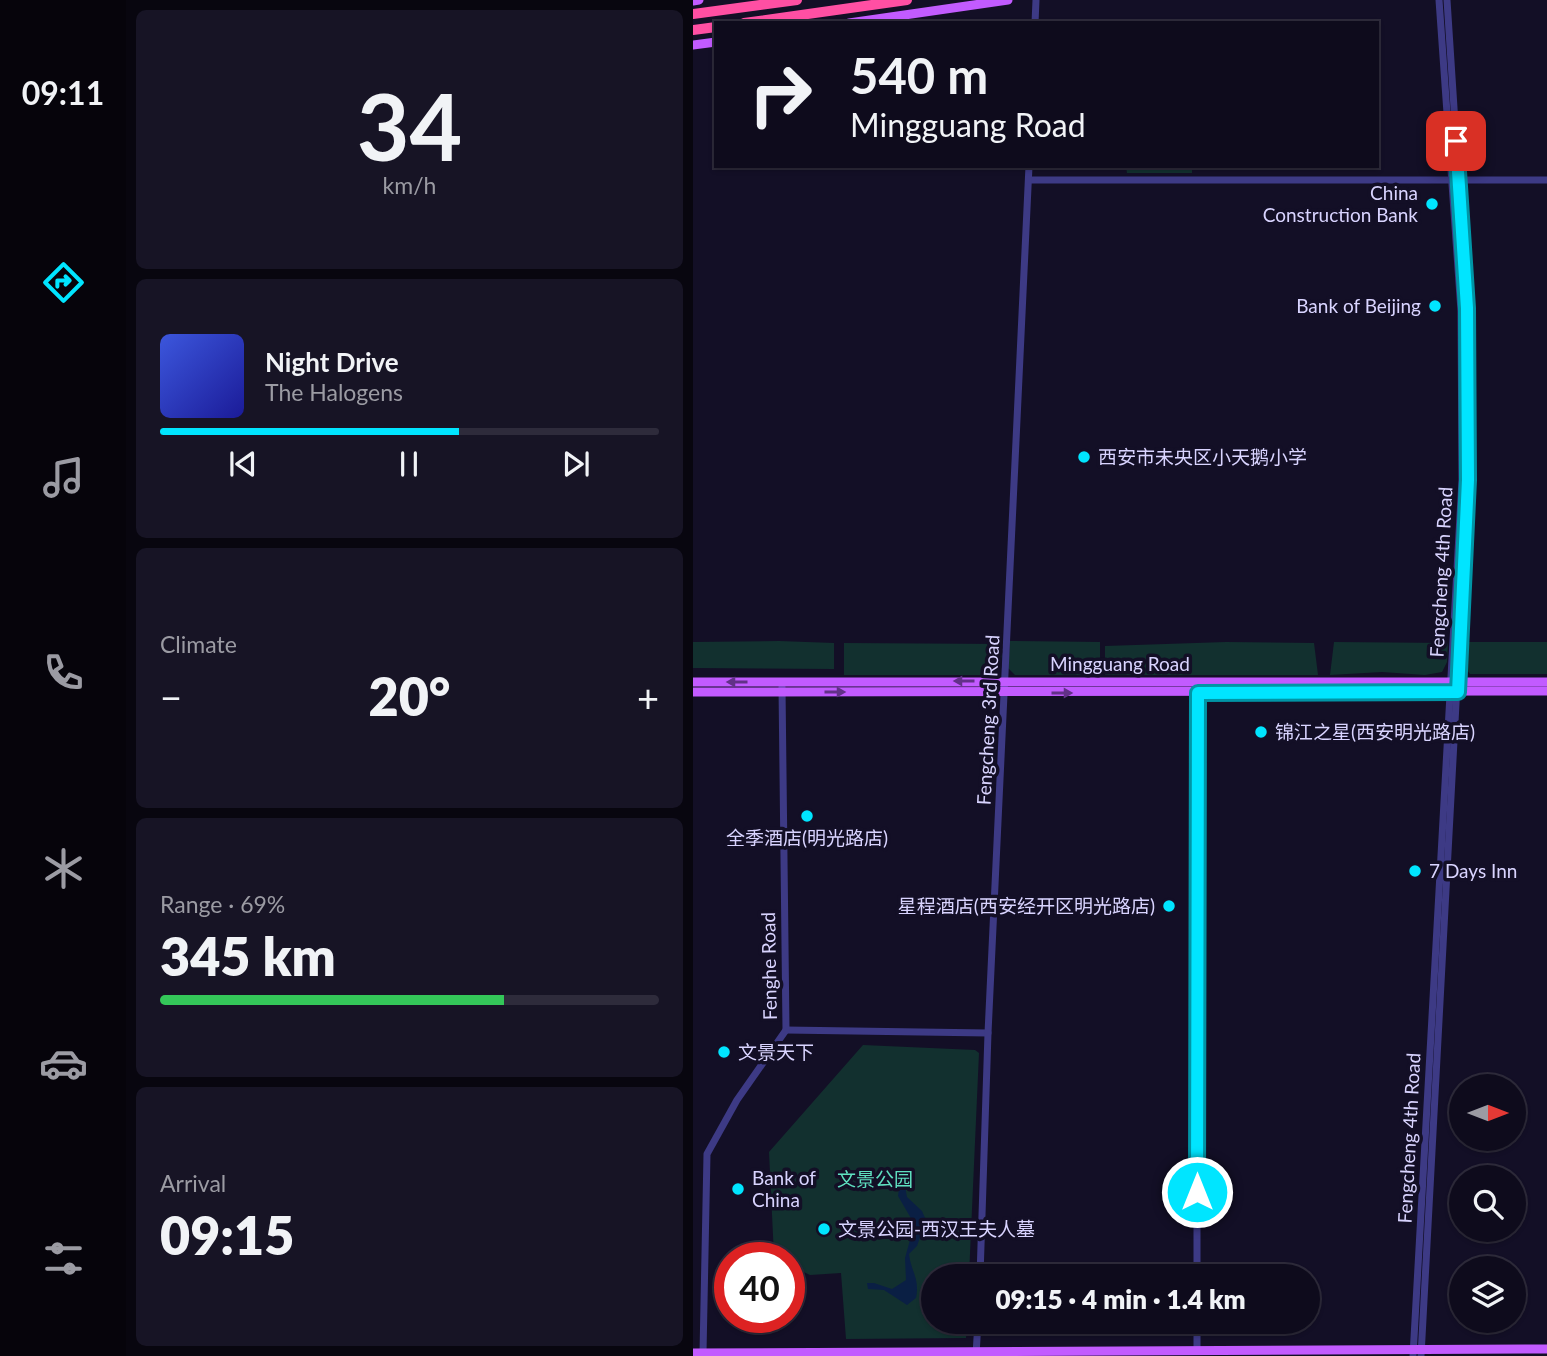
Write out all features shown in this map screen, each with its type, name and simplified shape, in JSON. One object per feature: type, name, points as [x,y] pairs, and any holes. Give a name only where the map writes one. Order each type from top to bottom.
[{"type":"highway","points":[[693,14],[797,0]]},
{"type":"highway","points":[[758,21],[907,0]]},
{"type":"highway","points":[[693,30],[714,27]]},
{"type":"main road","points":[[693,1],[699,0]]},
{"type":"main road","points":[[863,21],[1008,0]]},
{"type":"main road","points":[[693,45],[714,42]]},
{"type":"main road","name":"Mingguang Road","points":[[693,692],[1005,681],[1197,682],[1547,691]]},
{"type":"main road","name":"Mingguang Road","points":[[693,682],[1005,693],[1198,693],[1547,682]]},
{"type":"main road","points":[[698,1353],[1417,1353],[1547,1349]]},
{"type":"street","points":[[1035,21],[1036,0]]},
{"type":"street","name":"Fengcheng 4th Road","points":[[1417,1353],[1468,480],[1467,308],[1439,0]]},
{"type":"street","name":"Fengcheng 4th Road","points":[[1447,0],[1456,180]]},
{"type":"street","name":"Fengcheng 3rd Road","points":[[979,1264],[1029,168]]},
{"type":"street","points":[[1028,180],[1547,180]]},
{"type":"street","points":[[1197,682],[1197,1264]]},
{"type":"street","name":"Fenghe Road","points":[[698,1353],[707,1154],[737,1100],[786,1030],[782,687]]},
{"type":"street","points":[[786,1030],[988,1032]]},
{"type":"street","points":[[977,1354],[978,1334]]},
{"type":"street","points":[[1197,1334],[1197,1351]]},
{"type":"green space","points":[[1126,168],[1192,168],[1192,173],[1127,173]]},
{"type":"green space","points":[[1010,641],[1100,642],[1100,675],[1015,675],[1008,668]]},
{"type":"green space","points":[[693,642],[834,643],[834,669],[693,668]]},
{"type":"green space","points":[[1226,642],[1314,643],[1318,675],[1105,675],[1105,646]]},
{"type":"green space","points":[[1334,642],[1448,643],[1447,662],[1442,672],[1425,675],[1382,672],[1330,675]]},
{"type":"green space","points":[[1464,642],[1547,642],[1547,674],[1470,674],[1463,665]]},
{"type":"green space","points":[[844,643],[1002,644],[1001,663],[987,675],[844,675]]},
{"type":"green space","name":"文景公园","points":[[863,1045],[975,1050],[979,1053],[970,1264],[921,1264],[921,1334],[966,1334],[966,1338],[846,1339],[841,1273],[810,1275],[805,1273],[805,1242],[773,1242],[769,1152]]},
{"type":"water","points":[[902,1170],[907,1197],[922,1211],[926,1220],[917,1246],[909,1254],[917,1291],[916,1298],[907,1305],[884,1290],[868,1289],[867,1283],[892,1289],[906,1280],[905,1258],[912,1220],[898,1196]]},
{"type":"place","name":"China Construction Bank","points":[[1432,204]]},
{"type":"place","name":"Bank of Beijing","points":[[1435,306]]},
{"type":"place","name":"西安市未央区小天鹅小学","points":[[1084,457]]},
{"type":"place","name":"锦江之星(西安明光路店)","points":[[1261,732]]},
{"type":"place","name":"全季酒店(明光路店)","points":[[807,816]]},
{"type":"place","name":"7 Days Inn","points":[[1415,871]]},
{"type":"place","name":"星程酒店(西安经开区明光路店)","points":[[1169,906]]},
{"type":"place","name":"文景天下","points":[[724,1052]]},
{"type":"place","name":"Bank of China","points":[[738,1189]]},
{"type":"place","name":"文景公园-西汉王夫人墓","points":[[824,1229]]},
{"type":"route","points":[[1197,1192],[1198,693],[1458,692],[1468,480],[1467,308],[1456,141]]}]
